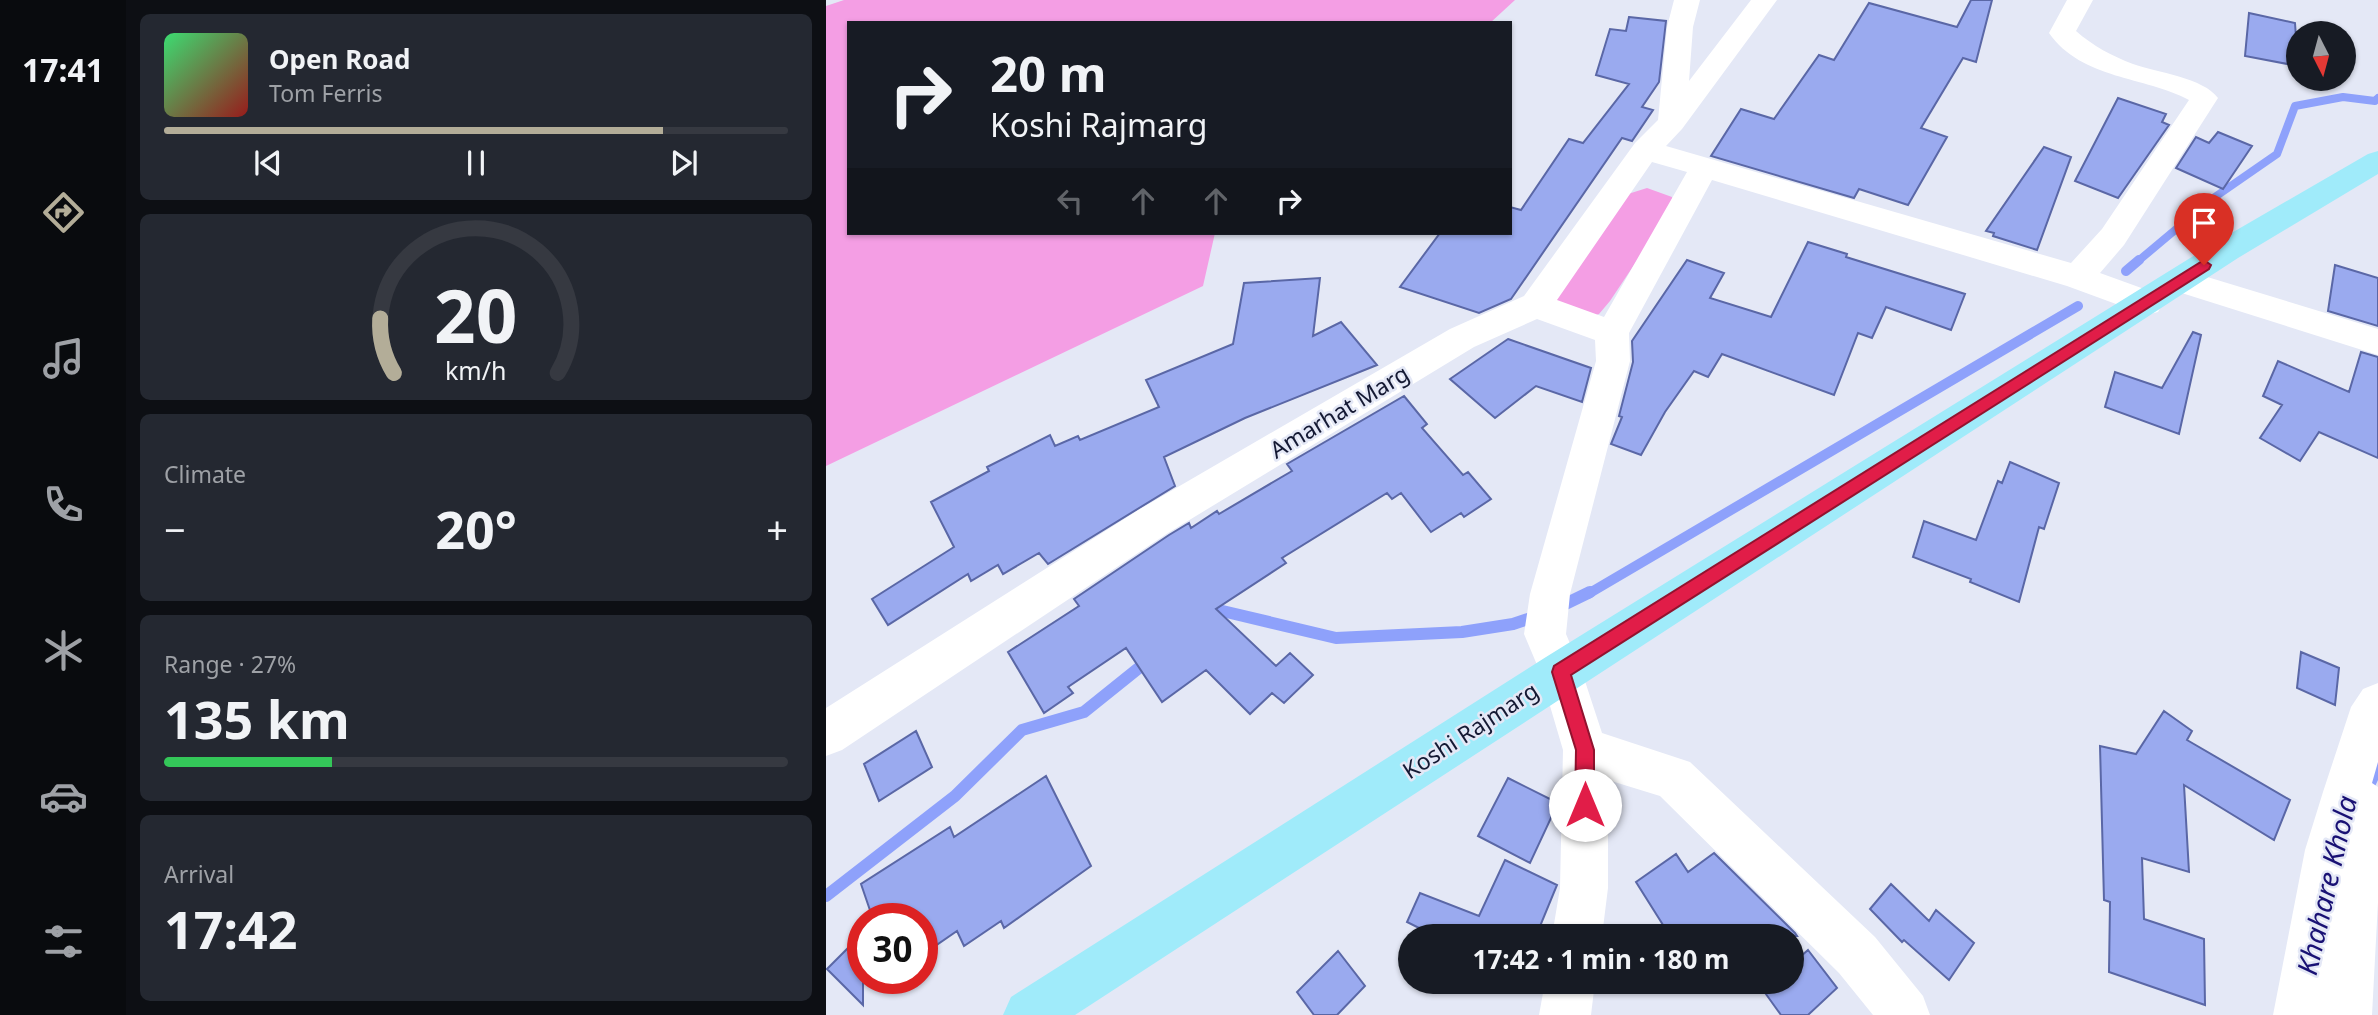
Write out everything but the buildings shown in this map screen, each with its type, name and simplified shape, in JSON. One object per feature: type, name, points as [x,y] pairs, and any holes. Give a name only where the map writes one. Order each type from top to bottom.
[{"type":"main road","name":"Koshi Rajmarg","points":[[1029,1015],[1552,633],[2146,303],[2378,160]]},
{"type":"street","points":[[1672,123],[1680,27],[1687,0]]},
{"type":"street","points":[[1612,333],[1536,305],[1645,150],[1672,123],[1764,0]]},
{"type":"street","points":[[2078,277],[2113,236],[2204,98],[2196,92],[2100,61],[2079,50],[2062,33],[2080,0]]},
{"type":"street","points":[[1645,150],[2078,277],[2146,303]]},
{"type":"street","points":[[1579,924],[1584,888],[1585,750],[1552,633],[1613,361],[1612,333],[1704,168]]},
{"type":"street","points":[[2181,281],[2378,342]]},
{"type":"street","name":"Amarhat Marg","points":[[826,734],[1154,521],[1462,338],[1536,305]]},
{"type":"street","points":[[2346,1015],[2353,903],[2367,812],[2367,723],[2378,704]]},
{"type":"street","points":[[1585,750],[1674,778],[1857,955],[1905,1014]]},
{"type":"street","points":[[2299,1015],[2329,850],[2367,812]]},
{"type":"street","points":[[1565,1015],[1568,994]]},
{"type":"shaded area","points":[[844,0],[1515,0],[1492,21],[847,21],[847,235],[1215,235],[1203,286],[826,466],[826,6]]},
{"type":"shaded area","points":[[1647,188],[1672,197],[1674,205],[1610,301],[1599,314],[1584,320],[1551,305],[1628,194]]},
{"type":"waterway","points":[[2137,262],[2212,199],[2277,154],[2295,106],[2343,97],[2375,101],[2378,98]]},
{"type":"waterway","points":[[2126,271],[2139,260]]},
{"type":"waterway","points":[[1588,594],[2078,306]]},
{"type":"waterway","points":[[1555,609],[1590,592]]},
{"type":"waterway","points":[[1207,614],[1214,609],[1336,638],[1462,632],[1513,624],[1537,616]]},
{"type":"waterway","points":[[826,896],[955,796],[1022,730],[1084,712],[1150,659]]},
{"type":"waterway","name":"Khahare Khola","points":[[2370,783],[2378,766]]},
{"type":"route","points":[[1585,805],[1585,750],[1561,672],[2204,265]]}]
